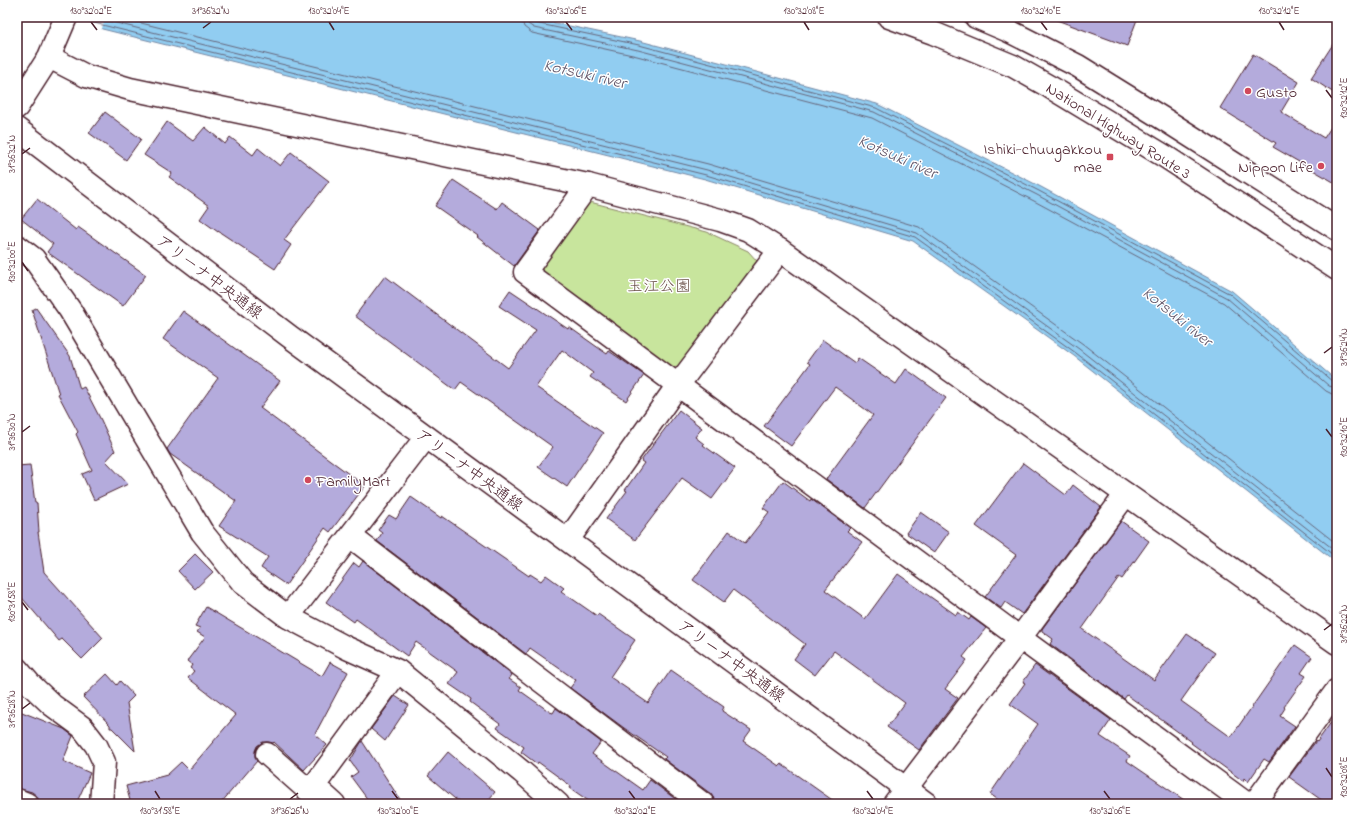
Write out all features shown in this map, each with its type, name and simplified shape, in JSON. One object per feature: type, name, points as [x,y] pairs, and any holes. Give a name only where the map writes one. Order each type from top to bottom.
[{"type":"main road","points":[[17,107],[51,53],[66,17]]},
{"type":"main road","name":"National Highway Route 3","points":[[888,17],[933,33],[1013,66],[1166,157],[1337,268]]},
{"type":"main road","name":"National Highway Route 3","points":[[976,17],[1011,24],[1337,229]]},
{"type":"main road","points":[[51,53],[86,76],[130,89],[588,184],[720,220],[748,230],[780,250],[1337,643]]},
{"type":"main road","name":"アリーナ中央通線","points":[[17,129],[289,336],[568,540],[899,796],[927,804]]},
{"type":"main road","points":[[588,184],[525,272],[1247,804]]},
{"type":"main road","points":[[17,246],[34,259],[70,310],[202,532],[243,583],[288,617],[347,648],[398,672],[522,772],[558,804]]},
{"type":"main road","points":[[568,540],[678,384],[780,250]]},
{"type":"main road","points":[[288,617],[426,437]]},
{"type":"main road","points":[[899,796],[1020,638],[1126,494]]},
{"type":"main road","points":[[350,536],[703,804]]},
{"type":"main road","points":[[17,669],[52,705],[82,727],[96,745],[104,762],[102,803]]},
{"type":"main road","points":[[308,794],[398,672]]},
{"type":"main road","points":[[1254,804],[1337,690]]},
{"type":"main road","points":[[267,754],[308,794],[334,804]]},
{"type":"main road","points":[[17,800],[27,804]]},
{"type":"green space","name":"玉江公園","points":[[586,201],[707,232],[748,251],[757,261],[679,366],[666,368],[541,277],[539,263]]},
{"type":"water","name":"Kotsuki river","points":[[54,17],[527,17],[640,41],[877,104],[1041,187],[1232,291],[1337,381],[1337,563],[1074,356],[913,241],[705,179]]},
{"type":"pier","points":[[52,17],[106,17],[101,31],[54,19]]},
{"type":"building","points":[[1054,17],[1138,17],[1127,46],[1054,19]]},
{"type":"building","points":[[1337,38],[1337,95],[1311,78]]},
{"type":"building","points":[[1253,54],[1299,82],[1281,112],[1324,138],[1337,118],[1337,184],[1273,147],[1276,143],[1220,108]]},
{"type":"building","points":[[105,112],[141,139],[126,160],[89,133]]},
{"type":"building","points":[[167,122],[193,141],[205,127],[225,144],[230,137],[253,155],[258,148],[280,166],[291,152],[329,181],[284,240],[291,245],[275,269],[200,219],[209,206],[169,177],[172,173],[144,155]]},
{"type":"building","points":[[453,180],[497,209],[502,202],[540,230],[514,266],[477,237],[478,236],[435,206]]},
{"type":"building","points":[[37,199],[76,230],[78,227],[146,275],[123,306],[47,252],[53,244],[21,219]]},
{"type":"building","points":[[385,276],[508,368],[536,330],[499,306],[510,290],[568,329],[569,327],[607,354],[609,351],[644,375],[626,401],[590,377],[593,373],[562,350],[536,387],[603,433],[567,487],[538,467],[553,447],[461,382],[455,390],[355,316]]},
{"type":"building","points":[[36,308],[70,356],[80,389],[84,387],[101,420],[115,451],[106,461],[128,484],[94,500],[82,474],[92,470],[76,434],[78,432],[58,394],[32,310]]},
{"type":"building","points":[[183,311],[280,381],[260,408],[365,486],[330,532],[325,528],[286,585],[261,568],[268,557],[219,526],[236,501],[170,454],[167,449],[218,378],[163,339]]},
{"type":"building","points":[[823,340],[855,363],[858,358],[896,384],[906,369],[946,398],[865,508],[826,479],[873,415],[835,387],[791,446],[764,426],[810,364],[807,362]]},
{"type":"building","points":[[679,410],[702,428],[695,437],[704,444],[703,445],[735,468],[712,499],[682,478],[635,540],[606,519],[627,491],[625,490],[644,463],[641,461]]},
{"type":"building","points":[[1023,463],[1066,495],[1073,485],[1101,507],[1022,614],[1005,602],[1001,608],[985,597],[1016,555],[976,526]]},
{"type":"building","points":[[30,465],[35,503],[37,503],[38,532],[44,572],[103,638],[82,659],[62,639],[59,641],[17,592],[17,466]]},
{"type":"building","points":[[783,481],[810,501],[811,499],[850,528],[847,531],[862,542],[825,590],[865,619],[898,574],[956,615],[958,612],[969,620],[971,617],[986,628],[963,657],[967,660],[945,689],[958,698],[919,750],[887,727],[905,703],[834,651],[815,675],[794,659],[805,644],[733,590],[724,602],[693,580],[729,531],[745,543],[769,512],[763,508]]},
{"type":"building","points":[[411,497],[441,518],[442,516],[529,576],[530,574],[541,581],[546,575],[564,588],[561,591],[597,616],[598,614],[635,640],[610,677],[648,703],[671,670],[724,707],[722,711],[751,730],[743,741],[779,766],[781,764],[838,804],[715,804],[711,794],[664,759],[666,757],[570,688],[576,680],[530,648],[526,654],[377,541],[382,533],[378,530],[389,515],[396,519]]},
{"type":"building","points":[[921,512],[949,532],[934,553],[906,533]]},
{"type":"building","points":[[1121,521],[1149,541],[1122,579],[1119,577],[1082,629],[1154,680],[1187,634],[1215,653],[1181,701],[1231,737],[1295,645],[1312,657],[1301,673],[1306,676],[1284,707],[1285,708],[1280,716],[1295,726],[1269,762],[1264,759],[1248,782],[1244,778],[1243,781],[1127,695],[1124,699],[1050,644],[1053,639],[1042,631]]},
{"type":"building","points":[[195,554],[213,572],[195,589],[178,571]]},
{"type":"building","points":[[363,561],[512,675],[509,679],[521,687],[519,690],[550,712],[553,713],[556,708],[601,742],[592,754],[643,790],[650,780],[682,804],[593,804],[570,788],[571,786],[538,762],[537,764],[521,752],[524,747],[497,728],[500,724],[470,702],[471,699],[449,684],[458,672],[416,642],[407,656],[356,619],[354,622],[326,602],[354,563],[359,567]]},
{"type":"building","points":[[206,607],[322,676],[330,662],[348,672],[315,734],[327,745],[304,770],[274,742],[263,742],[257,746],[255,751],[255,758],[257,761],[220,804],[131,804],[126,786],[167,775],[181,762],[189,770],[236,715],[188,678],[194,671],[190,668],[192,665],[187,661],[205,637],[197,632],[200,628],[195,626]]},
{"type":"building","points":[[1035,665],[1111,720],[1100,736],[1130,756],[1127,761],[1190,804],[1004,804],[990,794],[1038,724],[1010,704],[1025,683],[1023,682]]},
{"type":"building","points":[[107,674],[117,685],[120,681],[134,696],[127,703],[135,751],[112,728],[110,728],[110,725],[83,697]]},
{"type":"building","points":[[395,696],[409,705],[385,741],[371,729]]},
{"type":"building","points":[[17,710],[64,729],[73,736],[63,761],[90,773],[76,804],[46,804],[39,801],[37,796],[32,792],[17,788]]},
{"type":"building","points":[[1337,714],[1337,804],[1327,804],[1289,777]]},
{"type":"building","points":[[362,741],[403,804],[371,804],[351,777],[358,772],[350,761]]},
{"type":"building","points":[[448,752],[495,792],[485,804],[461,804],[428,776]]},
{"type":"place","name":"Gusto","points":[[1248,91]]},
{"type":"place","name":"Ishiki-chuugakkou mae","points":[[1110,157]]},
{"type":"place","name":"Nippon Life","points":[[1321,166]]},
{"type":"place","name":"FamilyMart","points":[[308,480]]}]
